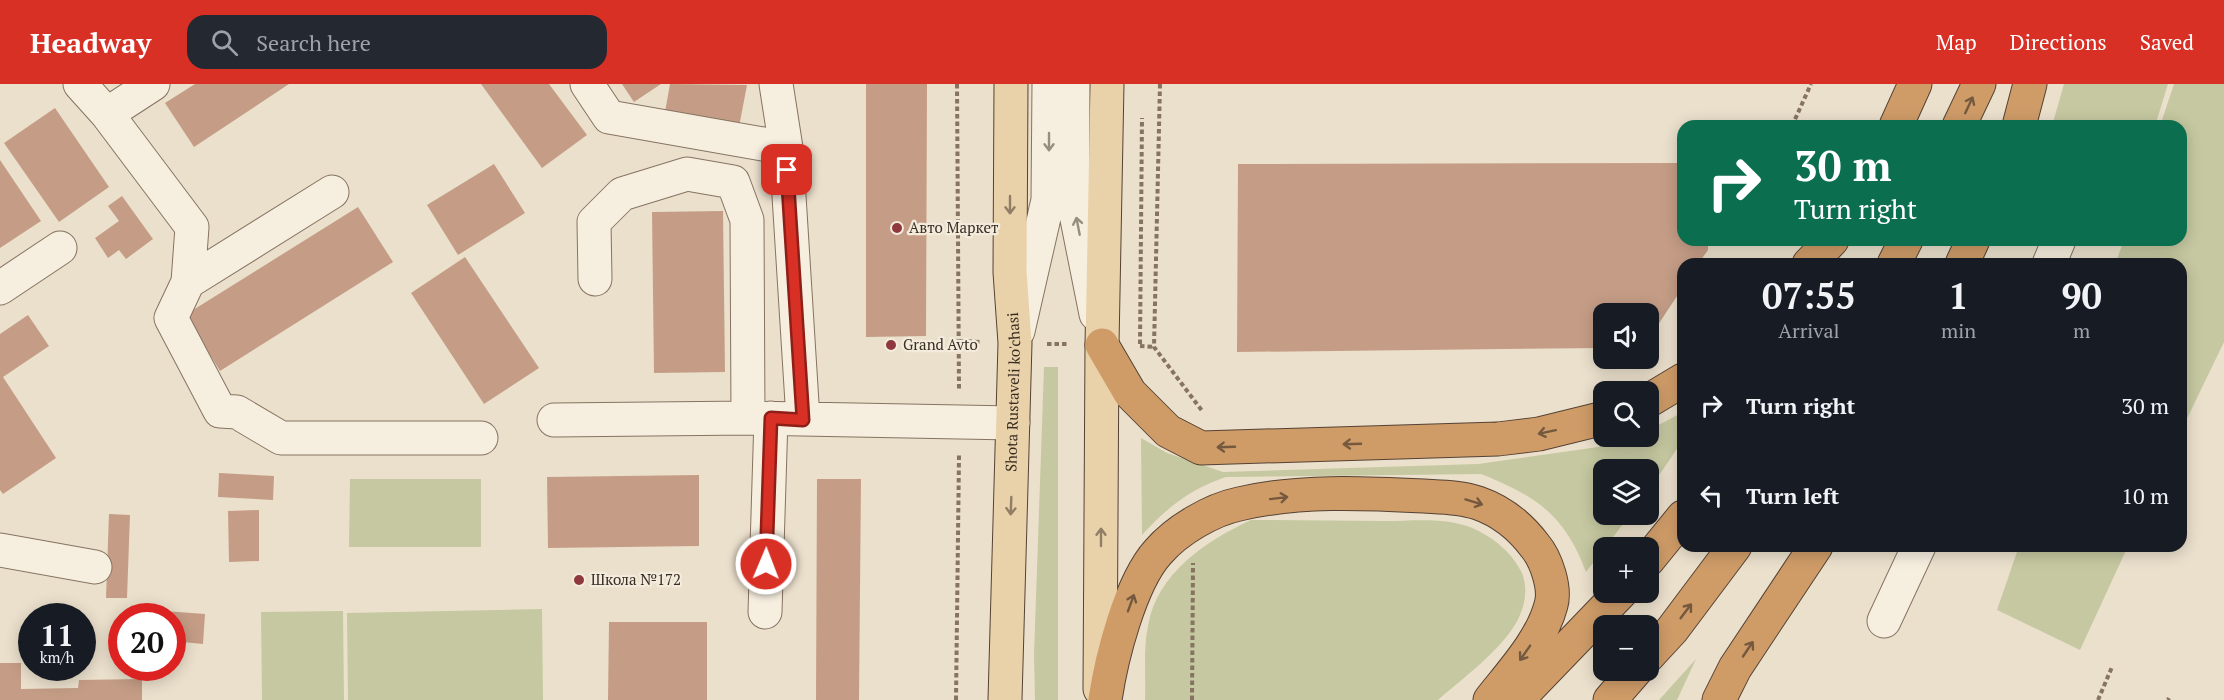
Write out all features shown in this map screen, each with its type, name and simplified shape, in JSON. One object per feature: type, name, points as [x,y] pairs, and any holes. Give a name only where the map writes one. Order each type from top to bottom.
[{"type":"highway","points":[[1899,120],[1915,84]]},
{"type":"highway","points":[[1962,120],[1979,84]]},
{"type":"highway","points":[[2021,120],[2030,84]]},
{"type":"highway","points":[[1815,258],[1826,246]]},
{"type":"highway","points":[[1102,345],[1130,393],[1168,431],[1201,448],[1498,439],[1539,434],[1593,421]]},
{"type":"highway","points":[[1659,394],[1677,384]]},
{"type":"highway","points":[[1105,700],[1117,642],[1142,573],[1158,551],[1195,521],[1236,504],[1294,496],[1336,494],[1460,498],[1477,502],[1501,513],[1524,532],[1543,555],[1550,575],[1552,603],[1540,632],[1490,700]]},
{"type":"highway","points":[[1659,546],[1677,524]]},
{"type":"highway","points":[[1659,644],[1730,552]]},
{"type":"highway","points":[[1719,700],[1735,668],[1812,552]]},
{"type":"highway","points":[[1517,700],[1610,603]]},
{"type":"highway","points":[[1610,700],[1626,681]]},
{"type":"main road","name":"Shota Rustaveli ko'chasi","points":[[1005,700],[1015,343],[1010,272],[1011,84]]},
{"type":"main road","points":[[1100,700],[1102,345],[1107,84]]},
{"type":"street","points":[[80,84],[107,114],[192,227],[188,282],[171,318],[220,411],[237,412],[280,438],[481,438]]},
{"type":"street","points":[[107,114],[153,84]]},
{"type":"street","points":[[587,84],[609,117],[786,148]]},
{"type":"street","points":[[765,612],[786,148],[776,84]]},
{"type":"street","points":[[1015,343],[1048,200],[1049,84]]},
{"type":"street","points":[[1073,84],[1073,199],[1102,345]]},
{"type":"street","points":[[595,279],[594,222],[622,194],[687,174],[733,182],[747,220],[774,419]]},
{"type":"street","points":[[188,282],[332,192]]},
{"type":"street","points":[[0,288],[60,248]]},
{"type":"street","points":[[554,420],[774,419],[1013,423]]},
{"type":"street","points":[[0,550],[95,567]]},
{"type":"street","points":[[1884,621],[1916,552]]},
{"type":"path","points":[[960,341],[1154,347],[1160,84]]},
{"type":"path","points":[[1795,120],[1812,84]]},
{"type":"path","points":[[1140,346],[1142,108]]},
{"type":"path","points":[[1192,700],[1193,554]]},
{"type":"path","points":[[2098,700],[2112,667]]},
{"type":"green space","points":[[2064,84],[2168,84],[2157,120],[2054,120]]},
{"type":"green space","points":[[2174,84],[2224,84],[2224,342],[2187,419],[2187,258],[2117,258],[2122,246],[2187,246],[2187,120],[2162,120]]},
{"type":"green space","points":[[1044,367],[1058,367],[1058,700],[1035,700],[1034,655]]},
{"type":"green space","points":[[1677,415],[1677,449],[1659,475],[1659,459],[1593,459],[1593,525],[1622,525],[1613,537],[1593,537],[1593,563],[1586,572],[1568,536],[1546,510],[1518,491],[1481,474],[1226,477],[1180,500],[1142,535],[1141,438],[1167,453],[1223,472],[1478,464],[1598,447],[1659,447],[1659,425]]},
{"type":"green space","points":[[350,479],[481,479],[481,547],[349,547]]},
{"type":"green space","points":[[1251,520],[1427,520],[1470,527],[1499,544],[1517,563],[1525,584],[1522,611],[1509,634],[1500,644],[1438,700],[1145,700],[1146,635],[1153,607],[1162,590],[1186,561],[1201,549]]},
{"type":"green space","points":[[2017,552],[2125,552],[2080,650],[1997,610]]},
{"type":"green space","points":[[542,609],[543,700],[348,700],[347,613]]},
{"type":"green space","points":[[343,611],[344,700],[262,700],[261,612]]},
{"type":"green space","points":[[1696,659],[1677,700],[1659,700]]},
{"type":"building","points":[[195,84],[289,84],[194,147],[165,103]]},
{"type":"building","points":[[481,84],[549,84],[587,135],[542,168]]},
{"type":"building","points":[[622,84],[661,84],[634,102]]},
{"type":"building","points":[[670,84],[747,85],[739,127],[665,112]]},
{"type":"building","points":[[866,84],[927,84],[926,336],[866,337]]},
{"type":"building","points":[[55,108],[109,187],[59,222],[4,143]]},
{"type":"building","points":[[0,160],[41,221],[0,248]]},
{"type":"building","points":[[1677,163],[1677,246],[1708,246],[1702,258],[1677,258],[1677,296],[1659,323],[1659,303],[1593,303],[1593,348],[1237,352],[1238,164]]},
{"type":"building","points":[[494,164],[525,213],[458,255],[427,205]]},
{"type":"building","points":[[122,196],[153,239],[126,259],[119,250],[108,258],[95,238],[119,221],[108,206]]},
{"type":"building","points":[[358,207],[393,262],[220,371],[185,315]]},
{"type":"building","points":[[723,211],[725,372],[654,373],[652,212]]},
{"type":"building","points":[[465,257],[539,368],[484,404],[411,293]]},
{"type":"building","points":[[28,315],[49,346],[3,377],[56,458],[3,494],[0,490],[0,334]]},
{"type":"building","points":[[219,473],[274,476],[273,500],[218,497]]},
{"type":"building","points":[[699,475],[699,546],[548,548],[547,477]]},
{"type":"building","points":[[817,479],[861,479],[859,700],[816,700]]},
{"type":"building","points":[[259,510],[259,561],[229,562],[228,511]]},
{"type":"building","points":[[109,514],[130,515],[127,598],[106,598]]},
{"type":"building","points":[[186,613],[205,614],[203,644],[186,642]]},
{"type":"building","points":[[609,622],[707,622],[707,700],[608,700]]},
{"type":"building","points":[[0,663],[18,663],[18,681],[21,681],[21,689],[78,688],[79,681],[96,680],[142,681],[142,700],[0,700]]},
{"type":"place","name":"Авто Маркет","points":[[897,228]]},
{"type":"place","name":"Grand Avto","points":[[891,345]]},
{"type":"place","name":"Школа №172","points":[[579,580]]},
{"type":"route","points":[[766,564],[771,418],[803,420],[787,170]]}]
